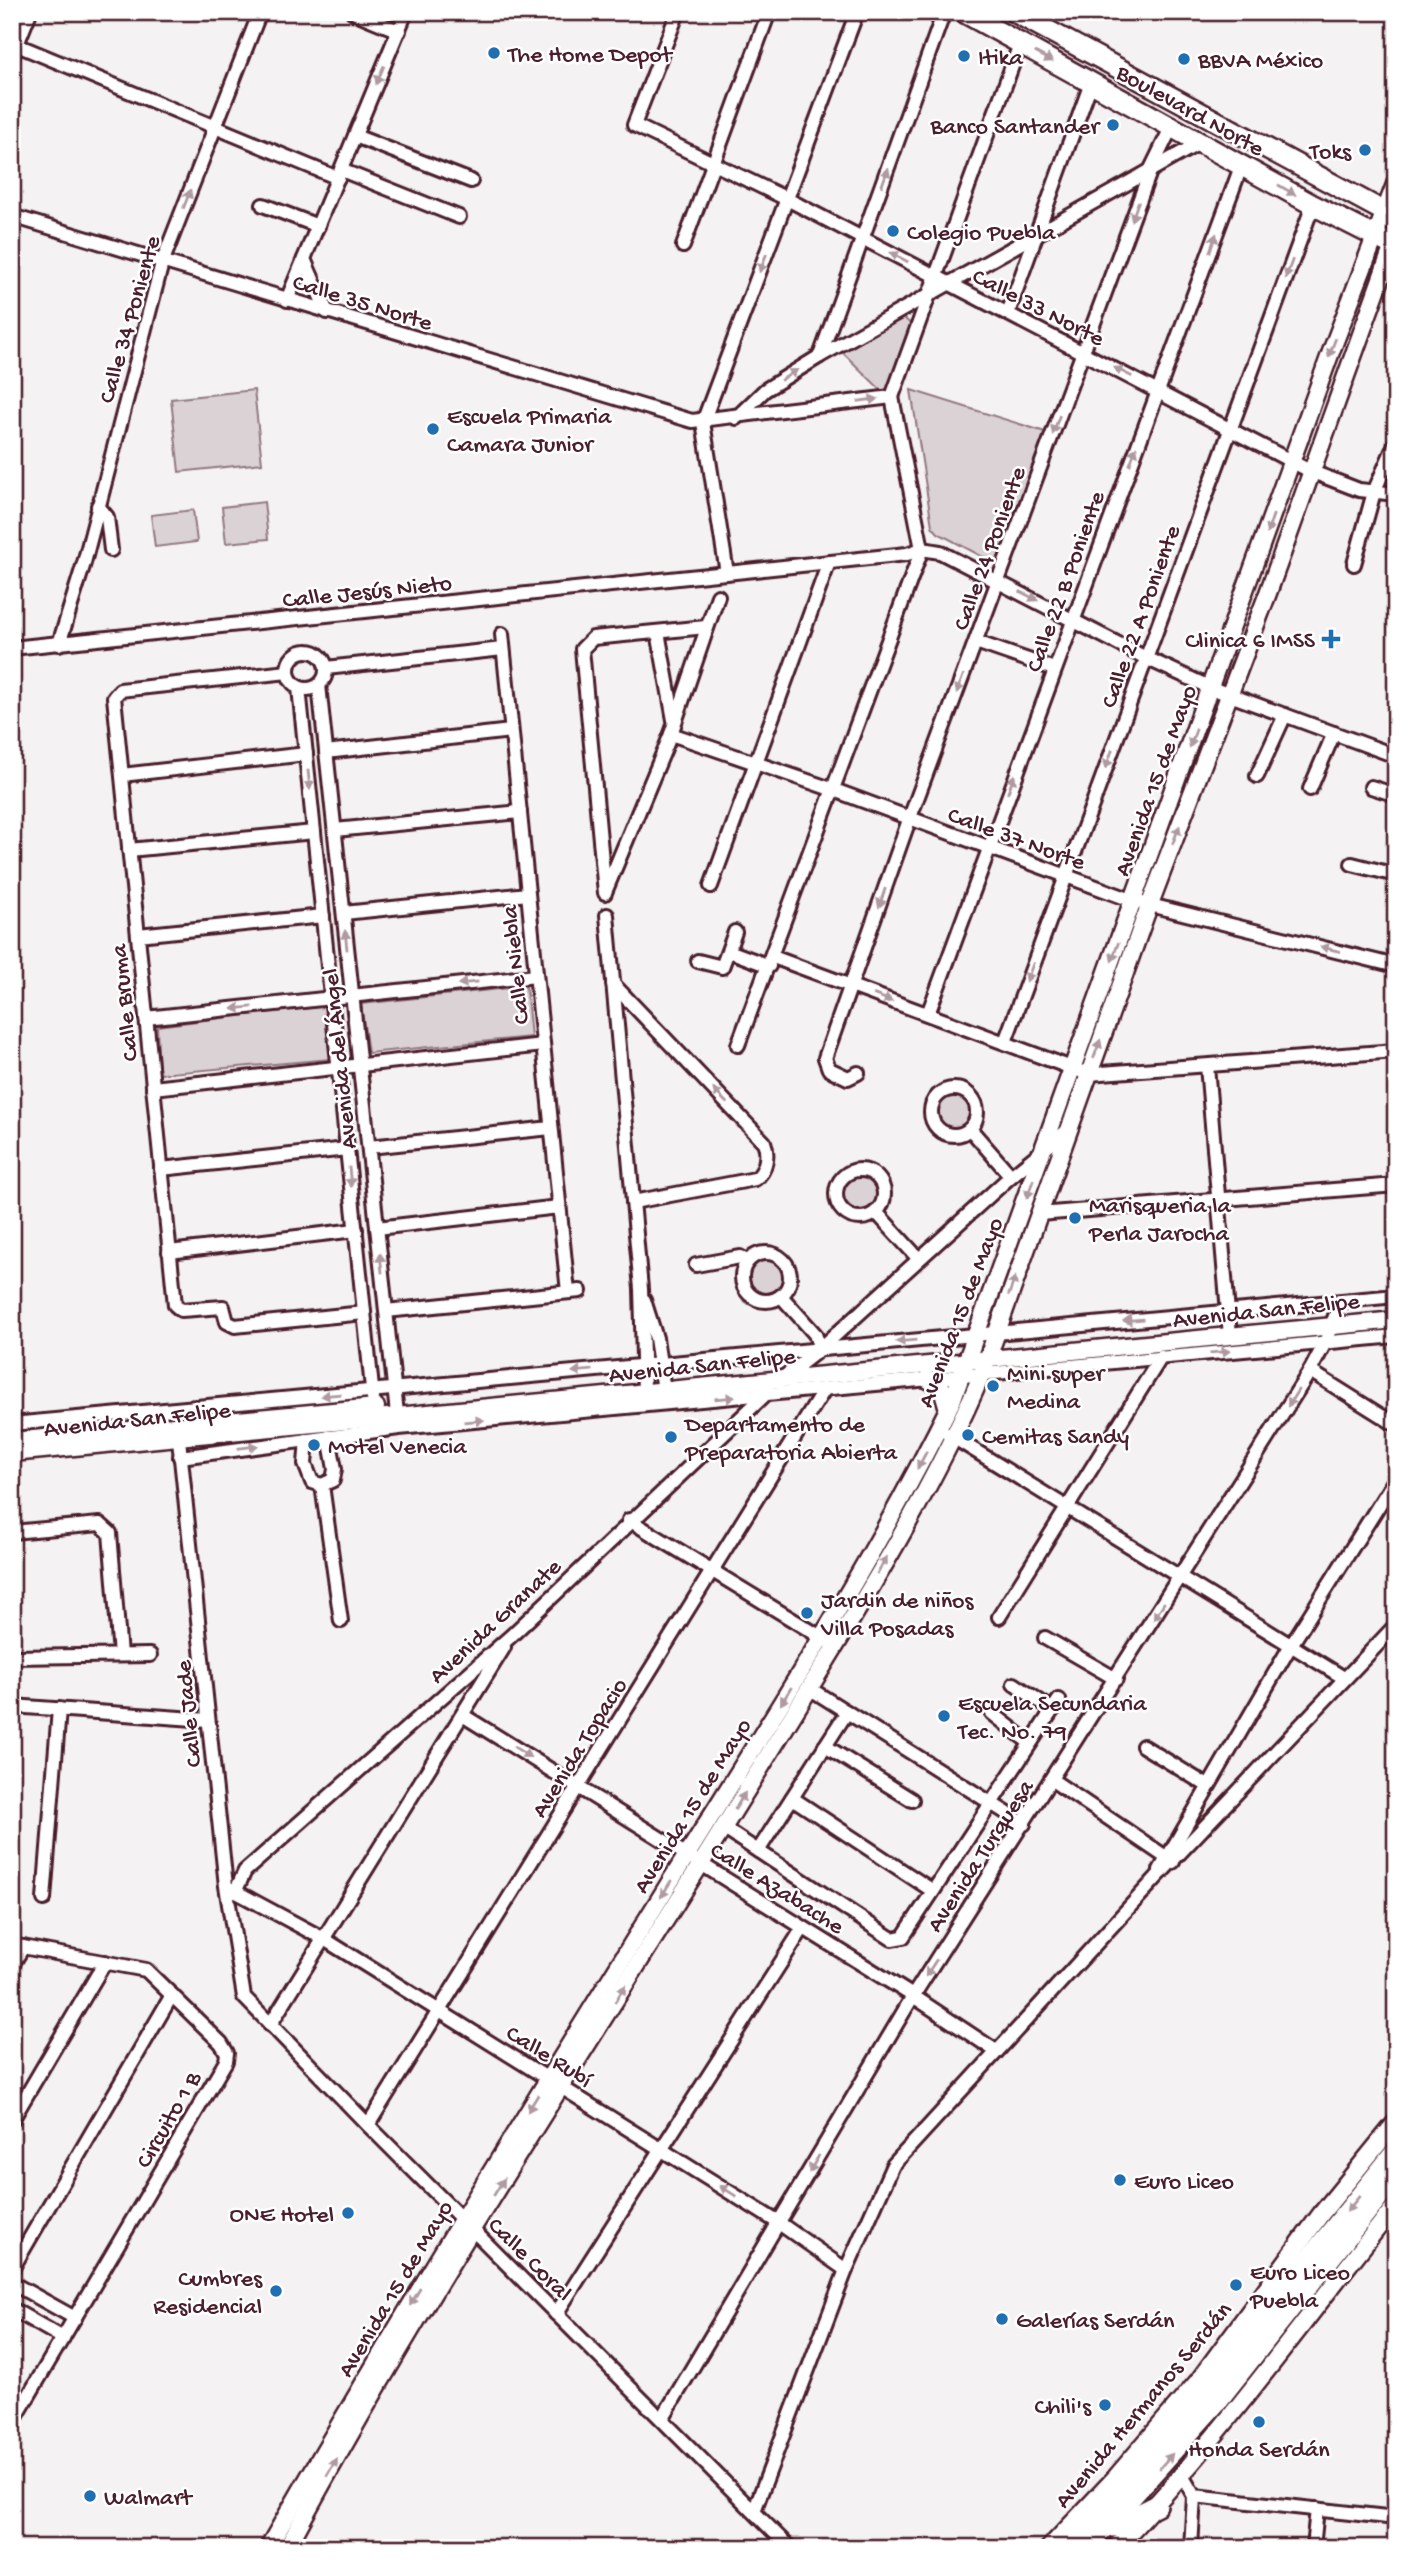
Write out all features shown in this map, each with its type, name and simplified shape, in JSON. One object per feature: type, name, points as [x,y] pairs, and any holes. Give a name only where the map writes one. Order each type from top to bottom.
[{"type":"main road","name":"Boulevard Norte","points":[[963,12],[1312,205],[1390,242]]},
{"type":"main road","name":"Boulevard Norte","points":[[1014,12],[1174,100],[1246,135],[1390,216]]},
{"type":"main road","name":"Avenida 15 de Mayo","points":[[1219,691],[1268,593],[1390,242],[1390,216],[1396,182]]},
{"type":"main road","name":"Avenida 15 de Mayo","points":[[694,1859],[723,1828],[809,1688],[828,1642],[948,1409],[1072,1069],[1141,904],[1219,691],[1292,459],[1390,242]]},
{"type":"main road","name":"Avenida 15 de Mayo","points":[[268,2548],[311,2487],[467,2224],[828,1642],[929,1486],[988,1353],[1039,1214],[1088,1074],[1141,904]]},
{"type":"main road","name":"Avenida San Felipe","points":[[1333,1321],[1396,1310]]},
{"type":"main road","name":"Avenida San Felipe","points":[[662,1378],[782,1379],[1229,1324],[1396,1320]]},
{"type":"main road","name":"Avenida San Felipe","points":[[12,1453],[178,1431],[397,1410],[662,1378],[969,1356]]},
{"type":"main road","points":[[927,1379],[942,1388],[948,1409]]},
{"type":"main road","name":"Avenida San Felipe","points":[[12,1441],[178,1431],[319,1435],[375,1412]]},
{"type":"main road","name":"Avenida Hermanos Serdán","points":[[1049,2548],[1116,2477],[1199,2380],[1321,2214],[1388,2151],[1396,2122]]},
{"type":"main road","points":[[1065,2548],[1124,2488],[1388,2151]]},
{"type":"main road","points":[[1115,2548],[1183,2477],[1234,2397],[1396,2175]]},
{"type":"main road","points":[[1277,2341],[1396,2205]]},
{"type":"main road","points":[[1092,2542],[1234,2397]]},
{"type":"main road","name":"Avenida 15 de Mayo","points":[[287,2548],[311,2487]]},
{"type":"main road","points":[[1092,2542],[1157,2505]]},
{"type":"street","points":[[30,12],[15,51],[459,217]]},
{"type":"street","name":"Calle 34 Poniente","points":[[60,644],[162,263],[260,12]]},
{"type":"street","points":[[354,12],[399,31]]},
{"type":"street","points":[[287,300],[406,12]]},
{"type":"street","name":"Calle 33 Norte","points":[[678,12],[634,125],[787,199],[1231,427],[1310,471],[1345,486],[1396,494]]},
{"type":"street","points":[[683,246],[769,12]]},
{"type":"street","points":[[727,573],[703,422],[857,12]]},
{"type":"street","points":[[820,356],[944,12]]},
{"type":"street","points":[[738,1045],[922,549],[892,397],[1020,44]]},
{"type":"street","points":[[1007,313],[1091,83]]},
{"type":"street","name":"Calle 24 Poniente","points":[[858,1073],[848,1078],[828,1069],[825,1062],[909,820],[1151,169],[1172,127]]},
{"type":"street","points":[[355,136],[471,181]]},
{"type":"street","points":[[736,418],[765,390],[820,356],[1201,142]]},
{"type":"street","name":"Calle 22 B Poniente","points":[[928,1014],[987,848],[1242,164]]},
{"type":"street","points":[[263,205],[318,226]]},
{"type":"street","name":"Calle 22 A Poniente","points":[[1005,1042],[1312,205]]},
{"type":"street","name":"Calle 35 Norte","points":[[12,216],[680,419],[703,422],[892,397]]},
{"type":"street","points":[[304,258],[327,312]]},
{"type":"street","points":[[1354,564],[1374,492],[1396,442]]},
{"type":"street","points":[[98,506],[107,517],[111,550]]},
{"type":"street","points":[[922,549],[940,552],[1146,658],[1219,691],[1396,756]]},
{"type":"street","name":"Calle Jesús Nieto","points":[[12,648],[907,554],[922,549]]},
{"type":"street","points":[[712,886],[758,764],[828,562]]},
{"type":"street","points":[[706,627],[593,638],[584,643],[582,658],[605,893],[671,734],[718,596]]},
{"type":"street","points":[[658,632],[674,720]]},
{"type":"street","name":"Calle Niebla","points":[[386,1311],[574,1291],[559,1208],[502,635]]},
{"type":"street","points":[[976,642],[1054,669]]},
{"type":"street","points":[[326,668],[503,649]]},
{"type":"street","points":[[303,651],[316,653],[326,668],[319,685],[310,689],[299,688],[290,681],[288,672],[292,657],[303,651]]},
{"type":"street","name":"Calle Bruma","points":[[288,672],[115,692],[169,1252],[177,1309],[223,1307],[227,1322],[235,1326],[364,1313]]},
{"type":"street","name":"Avenida del Ángel","points":[[319,685],[397,1410]]},
{"type":"street","name":"Avenida del Ángel","points":[[299,688],[375,1412]]},
{"type":"street","points":[[1257,776],[1285,715]]},
{"type":"street","points":[[326,752],[511,731]]},
{"type":"street","points":[[1310,789],[1334,733]]},
{"type":"street","name":"Calle 37 Norte","points":[[671,734],[834,790],[1141,904],[1396,966]]},
{"type":"street","points":[[122,775],[306,754]]},
{"type":"street","points":[[1371,787],[1396,795]]},
{"type":"street","points":[[335,830],[520,813]]},
{"type":"street","points":[[129,850],[314,832]]},
{"type":"street","points":[[1352,864],[1396,875]]},
{"type":"street","points":[[344,914],[528,894]]},
{"type":"street","points":[[607,915],[641,1289],[640,1340],[643,1380]]},
{"type":"street","points":[[138,935],[323,916]]},
{"type":"street","points":[[698,961],[722,967],[735,932]]},
{"type":"street","points":[[729,951],[851,986],[1088,1074],[1396,1051]]},
{"type":"street","points":[[146,1018],[536,976]]},
{"type":"street","points":[[613,984],[764,1142],[768,1152],[763,1172],[755,1179],[633,1202]]},
{"type":"street","points":[[153,1088],[543,1045]]},
{"type":"street","points":[[1207,1066],[1221,1199],[1229,1324]]},
{"type":"street","points":[[369,1147],[551,1128]]},
{"type":"street","points":[[971,1130],[1011,1176]]},
{"type":"street","name":"Avenida Granate","points":[[230,1889],[245,1871],[511,1636],[629,1520],[765,1394],[820,1349],[1045,1146],[1068,1130]]},
{"type":"street","points":[[161,1169],[347,1149]]},
{"type":"street","points":[[1039,1214],[1396,1185]]},
{"type":"street","points":[[377,1228],[559,1208]]},
{"type":"street","points":[[876,1212],[918,1258]]},
{"type":"street","points":[[169,1252],[356,1230]]},
{"type":"street","points":[[763,1253],[780,1257],[786,1264],[790,1281],[781,1296],[765,1301],[749,1294],[742,1278],[747,1262],[763,1253]]},
{"type":"street","points":[[696,1265],[740,1257],[747,1262]]},
{"type":"street","points":[[641,1289],[656,1338],[662,1378]]},
{"type":"street","points":[[781,1296],[815,1334],[820,1349]]},
{"type":"street","name":"Avenida San Felipe","points":[[12,1424],[397,1410],[662,1378],[820,1349],[969,1356],[1229,1324],[1396,1296]]},
{"type":"street","name":"Avenida Turquesa","points":[[662,2419],[913,1996],[1310,1371],[1333,1321]]},
{"type":"street","name":"Avenida San Felipe","points":[[988,1353],[1161,1357],[1396,1336]]},
{"type":"street","points":[[640,1340],[656,1338]]},
{"type":"street","name":"Avenida San Felipe","points":[[397,1410],[824,1390],[927,1379],[969,1356]]},
{"type":"street","points":[[999,1616],[1161,1357]]},
{"type":"street","points":[[1310,1371],[1396,1425]]},
{"type":"street","name":"Avenida Topacio","points":[[368,2125],[824,1390]]},
{"type":"street","points":[[52,1421],[54,1437]]},
{"type":"street","points":[[938,1429],[1344,1678]]},
{"type":"street","name":"Calle Jade","points":[[178,1431],[208,1720],[244,1997]]},
{"type":"street","points":[[319,1435],[306,1474],[312,1482],[322,1485]]},
{"type":"street","points":[[319,1435],[334,1477],[322,1485]]},
{"type":"street","name":"Avenida San Felipe","points":[[180,1457],[319,1435]]},
{"type":"street","points":[[1170,1860],[1208,1786],[1291,1645],[1396,1478]]},
{"type":"street","points":[[322,1485],[341,1621]]},
{"type":"street","points":[[629,1520],[828,1642]]},
{"type":"street","points":[[12,1532],[100,1524],[106,1527],[110,1533],[120,1655]]},
{"type":"street","points":[[754,2511],[846,2270],[892,2165],[1170,1860],[1396,1625]]},
{"type":"street","points":[[270,2025],[464,1716],[511,1636]]},
{"type":"street","points":[[1045,1638],[1116,1679]]},
{"type":"street","points":[[12,1657],[150,1655]]},
{"type":"street","points":[[723,1828],[898,1939],[903,1937],[1056,1705],[1014,1684]]},
{"type":"street","points":[[809,1688],[1024,1824]]},
{"type":"street","points":[[13,1706],[208,1720]]},
{"type":"street","points":[[44,1899],[58,1709]]},
{"type":"street","points":[[758,1850],[846,1712]]},
{"type":"street","points":[[992,1713],[1030,1743]]},
{"type":"street","name":"Calle Azabache","points":[[464,1716],[913,1996],[996,2051]]},
{"type":"street","points":[[825,1746],[912,1800]]},
{"type":"street","points":[[1143,1746],[1208,1786]]},
{"type":"street","points":[[1052,1780],[1170,1860]]},
{"type":"street","points":[[792,1798],[933,1891]]},
{"type":"street","name":"Calle Rubí","points":[[230,1889],[324,1939],[779,2223],[846,2270]]},
{"type":"street","points":[[556,2314],[803,1928]]},
{"type":"street","points":[[12,1965],[18,1946]]},
{"type":"street","name":"Circuito 1 B","points":[[12,2424],[226,2061],[228,2053],[146,1970],[18,1946]]},
{"type":"street","points":[[12,2120],[105,1962]]},
{"type":"street","points":[[12,2269],[172,1995]]},
{"type":"street","name":"Calle Coral","points":[[244,1997],[790,2548]]},
{"type":"street","points":[[12,2283],[75,2318]]},
{"type":"street","points":[[12,2309],[63,2338]]},
{"type":"street","points":[[1183,2477],[1194,2496],[1191,2548]]},
{"type":"street","points":[[1194,2496],[1396,2518]]},
{"type":"street","points":[[1313,2548],[1317,2510]]},
{"type":"shaded area","points":[[904,318],[913,326],[891,388],[883,392],[840,350]]},
{"type":"shaded area","points":[[254,390],[262,463],[179,472],[171,399]]},
{"type":"shaded area","points":[[911,390],[1045,432],[996,564],[938,533],[932,526]]},
{"type":"shaded area","points":[[264,502],[268,539],[226,543],[222,507]]},
{"type":"shaded area","points":[[193,510],[197,542],[155,547],[151,515]]},
{"type":"shaded area","points":[[526,986],[531,1037],[368,1053],[361,1004]]},
{"type":"shaded area","points":[[327,1005],[331,1059],[159,1074],[157,1026]]},
{"type":"shaded area","points":[[962,1092],[977,1109],[969,1129],[949,1132],[934,1115],[942,1095]]},
{"type":"shaded area","points":[[868,1173],[882,1190],[875,1210],[854,1213],[840,1196],[847,1177]]},
{"type":"shaded area","points":[[773,1256],[788,1273],[780,1293],[760,1297],[745,1279],[753,1260]]},
{"type":"place","name":"The Home Depot","points":[[494,53]]},
{"type":"place","name":"Itika","points":[[964,56]]},
{"type":"place","name":"BBVA México","points":[[1184,59]]},
{"type":"place","name":"Banco Santander","points":[[1113,125]]},
{"type":"place","name":"Toks","points":[[1365,150]]},
{"type":"place","name":"Colegio Puebla","points":[[893,231]]},
{"type":"place","name":"Escuela Primaria Camara Junior","points":[[433,429]]},
{"type":"place","name":"Clinica 6 IMSS","points":[[1331,639]]},
{"type":"place","name":"Marisqueria la Perla Jarocha","points":[[1075,1218]]},
{"type":"place","name":"Mini super Medina","points":[[993,1386]]},
{"type":"place","name":"Cemitas Sandy","points":[[968,1435]]},
{"type":"place","name":"Departamento de Preparatoria Abierta","points":[[671,1437]]},
{"type":"place","name":"Motel Venecia","points":[[314,1445]]},
{"type":"place","name":"Jardin de niños Villa Posadas","points":[[807,1613]]},
{"type":"place","name":"Escuela Secundaria Tec. No. 79","points":[[944,1716]]},
{"type":"place","name":"Euro Liceo","points":[[1120,2180]]},
{"type":"place","name":"ONE Hotel","points":[[348,2213]]},
{"type":"place","name":"Euro Liceo Puebla","points":[[1236,2285]]},
{"type":"place","name":"Cumbres Residencial","points":[[276,2291]]},
{"type":"place","name":"Galerías Serdán","points":[[1002,2319]]},
{"type":"place","name":"Chili's","points":[[1105,2405]]},
{"type":"place","name":"Honda Serdán","points":[[1259,2422]]},
{"type":"place","name":"Walmart","points":[[90,2496]]}]
